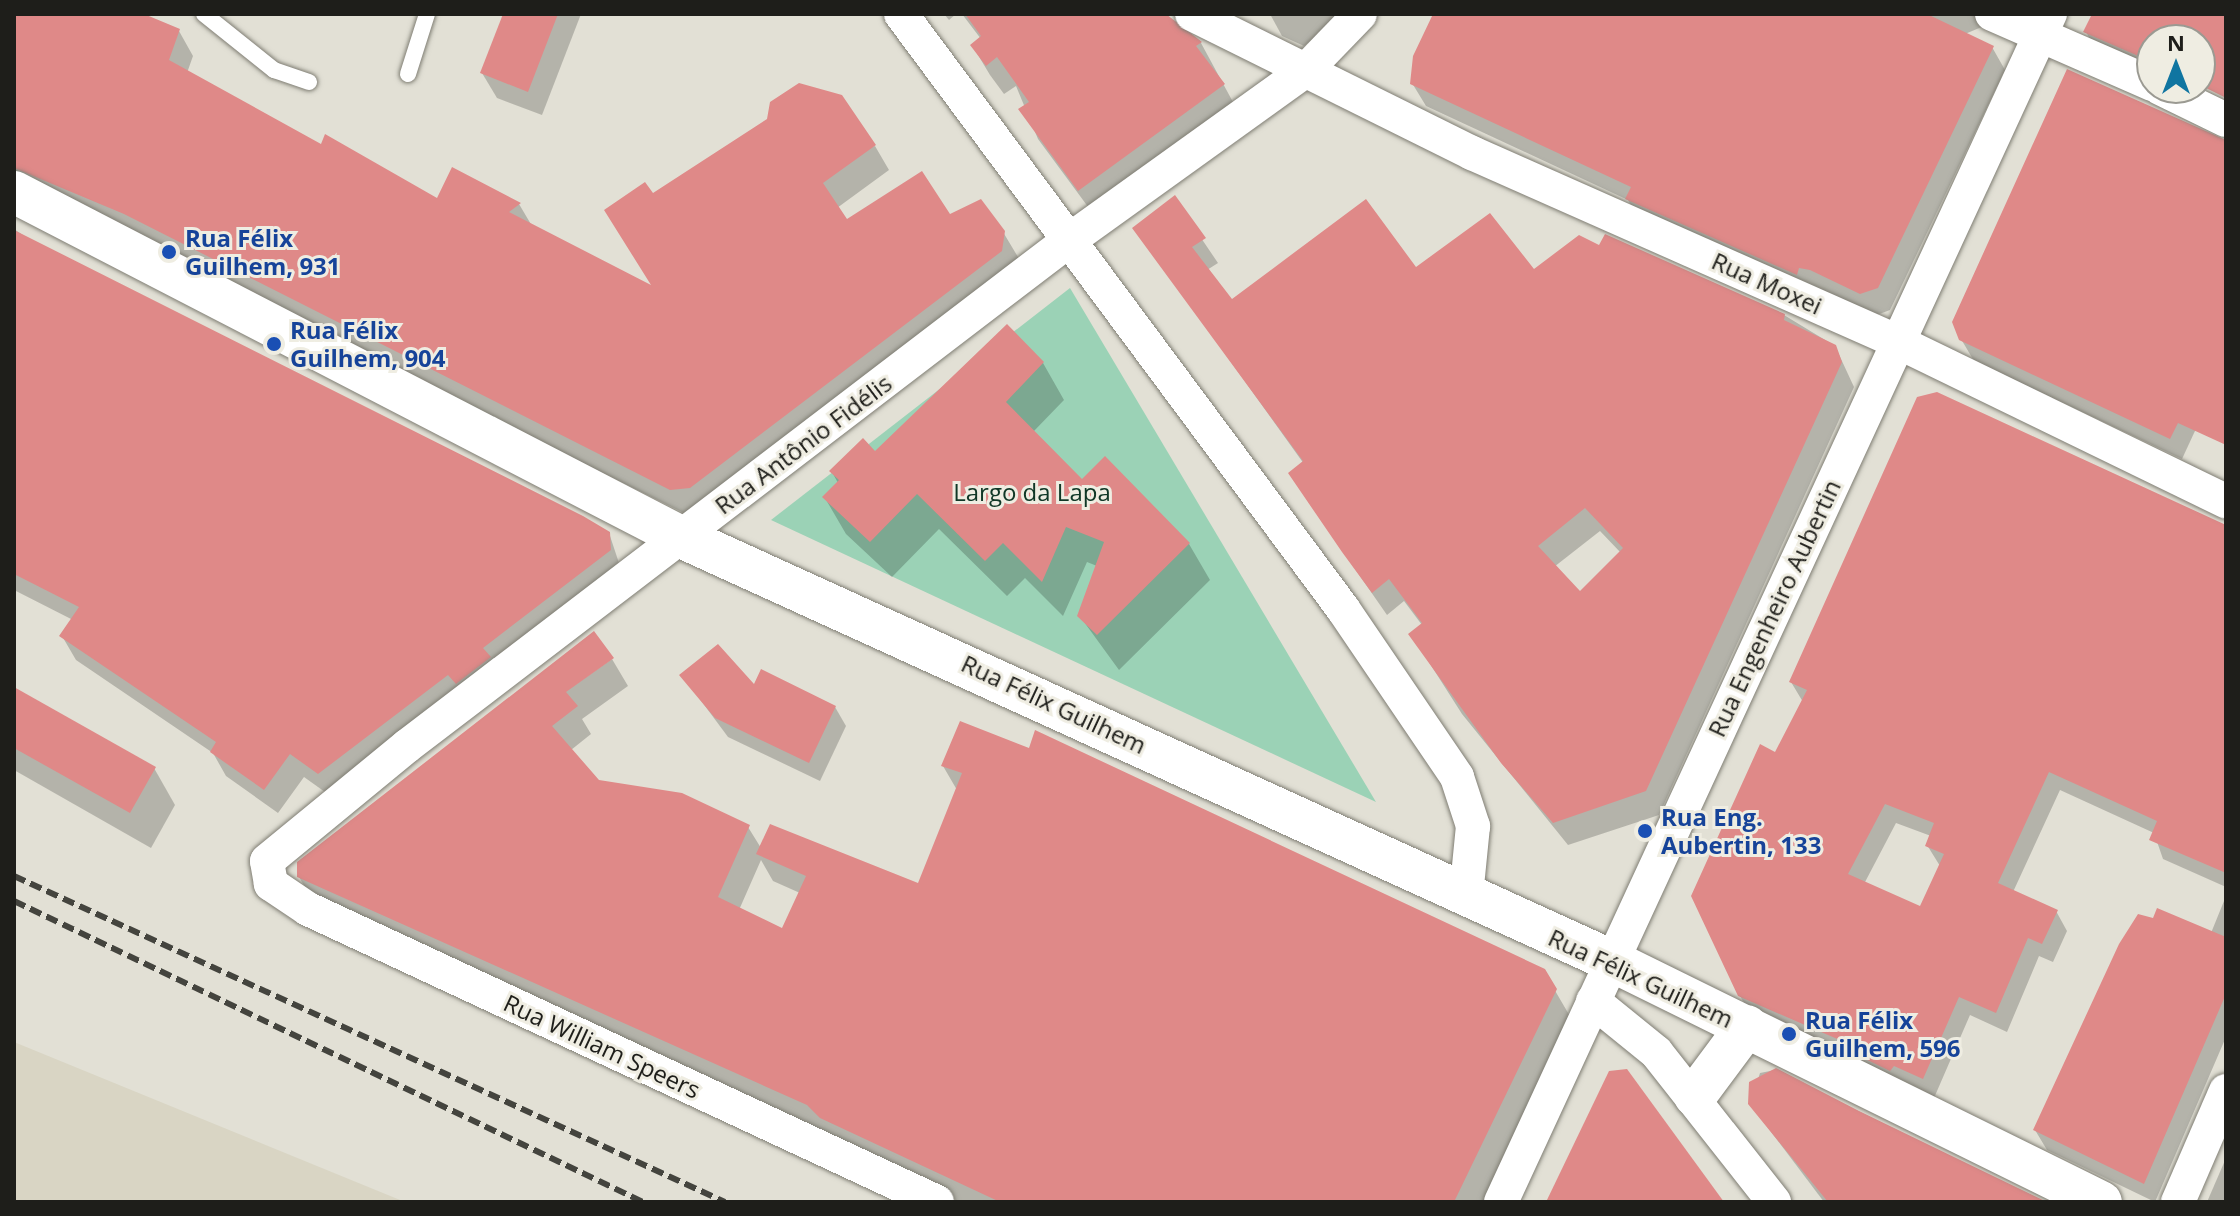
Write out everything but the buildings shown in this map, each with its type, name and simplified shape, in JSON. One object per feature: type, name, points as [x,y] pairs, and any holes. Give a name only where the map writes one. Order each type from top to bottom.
[{"type":"street","points":[[901,14],[1064,244],[1343,609],[1457,777],[1473,826],[1466,896]]},
{"type":"street","name":"Rua Moxei","points":[[1192,14],[1305,71],[1898,342],[2226,501]]},
{"type":"street","name":"Rua Antônio Fidélis","points":[[271,884],[267,861],[279,846],[1064,244],[1305,71],[1360,14]]},
{"type":"street","points":[[1992,14],[2046,24],[2136,75]]},
{"type":"street","name":"Rua Engenheiro Aubertin","points":[[1501,1202],[2046,24]]},
{"type":"street","points":[[2193,104],[2226,120]]},
{"type":"street","name":"Rua Félix Guilhem","points":[[14,192],[681,537],[1612,961],[2101,1202]]},
{"type":"street","name":"Rua William Speers","points":[[271,884],[308,909],[937,1202]]},
{"type":"street","points":[[1593,1001],[1695,1096],[1774,1202]]},
{"type":"street","points":[[1695,1096],[1747,1026]]},
{"type":"street","points":[[2178,1202],[2226,1091]]},
{"type":"lane","points":[[204,14],[274,70],[309,82]]},
{"type":"lane","points":[[408,74],[427,14]]},
{"type":"shaded area","points":[[14,1042],[405,1202],[14,1202]]},
{"type":"green space","name":"Largo da Lapa","points":[[1070,288],[1376,802],[771,520]]},
{"type":"railway","points":[[14,876],[725,1202]]},
{"type":"railway","points":[[14,901],[643,1202]]},
{"type":"place","name":"Rua Félix Guilhem, 931","points":[[169,252]]},
{"type":"place","name":"Rua Félix Guilhem, 904","points":[[274,344]]},
{"type":"place","name":"Rua Eng. Aubertin, 133","points":[[1645,831]]},
{"type":"place","name":"Rua Félix Guilhem, 596","points":[[1789,1034]]}]
